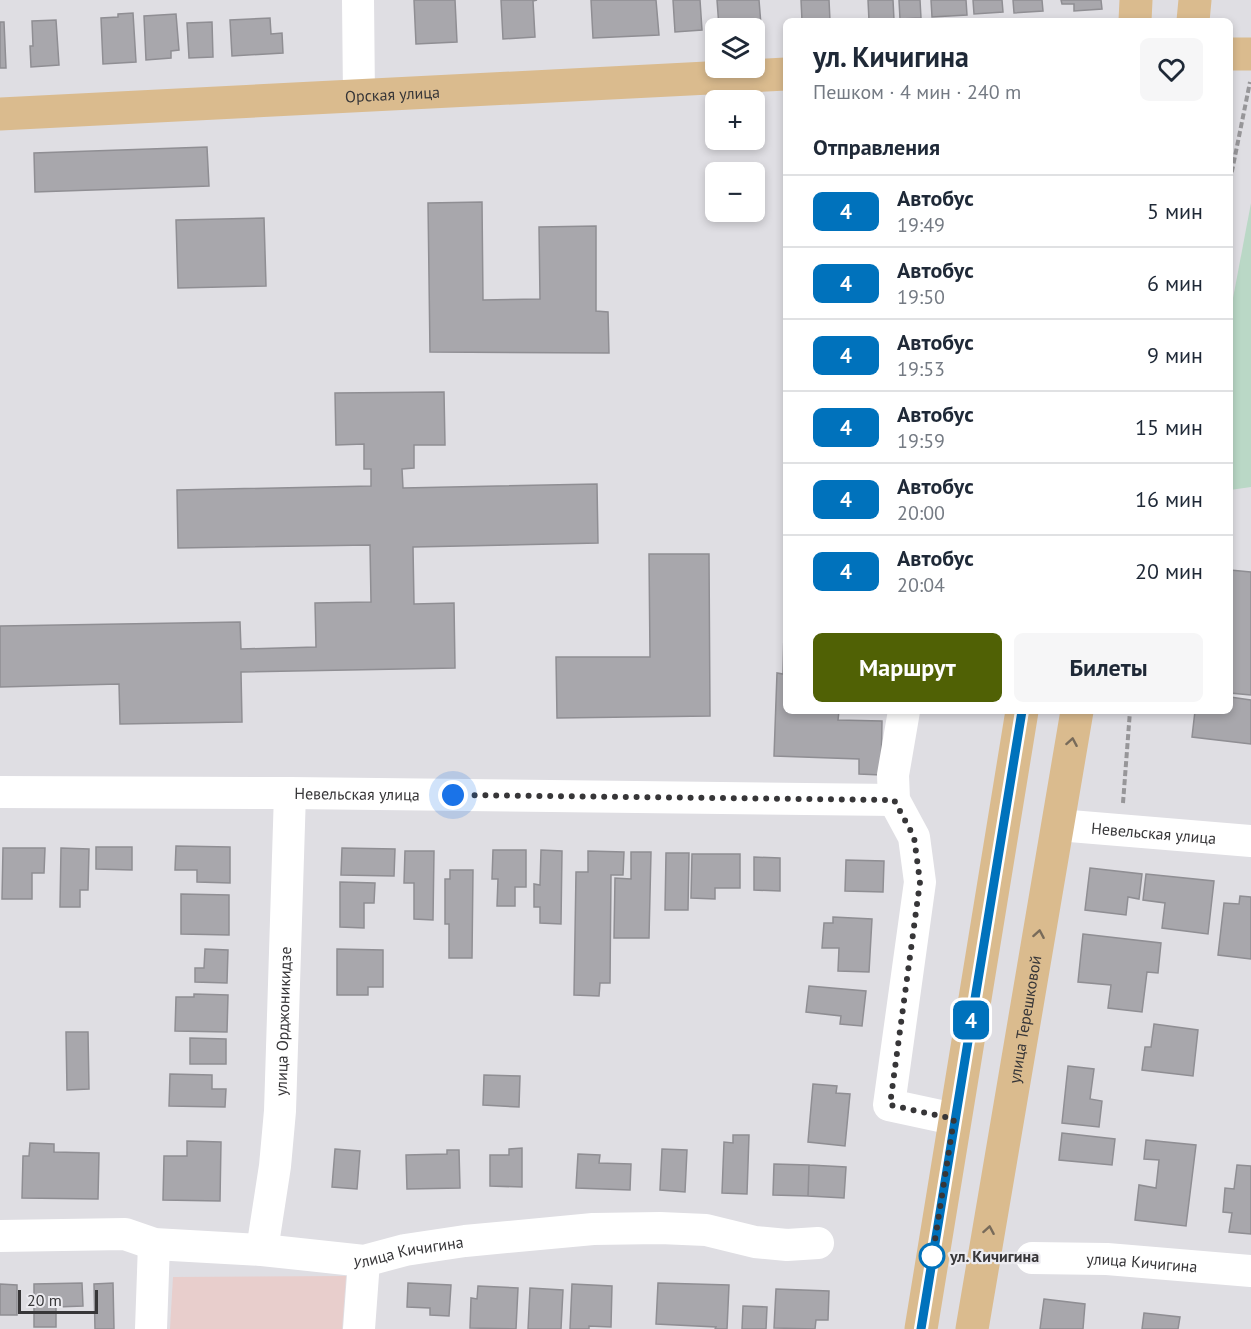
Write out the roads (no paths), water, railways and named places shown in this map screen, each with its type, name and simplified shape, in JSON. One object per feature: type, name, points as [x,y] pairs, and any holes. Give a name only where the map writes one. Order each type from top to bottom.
[{"type":"main road","points":[[1135,18],[1136,0]]},
{"type":"main road","points":[[1193,18],[1195,0]]},
{"type":"main road","points":[[1233,54],[1251,54]]},
{"type":"main road","name":"Орская улица","points":[[0,114],[783,74]]},
{"type":"main road","points":[[921,1329],[1022,714]]},
{"type":"main road","name":"улица Терешковой","points":[[972,1329],[1076,714]]},
{"type":"street","points":[[358,0],[359,96]]},
{"type":"street","points":[[903,714],[893,774],[894,800],[914,837],[920,882],[890,1105],[954,1119]]},
{"type":"street","name":"Невельская улица","points":[[0,792],[894,800]]},
{"type":"street","name":"улица Орджоникидзе","points":[[262,1250],[275,1166],[280,1111],[290,793]]},
{"type":"street","name":"Невельская улица","points":[[1058,825],[1251,841]]},
{"type":"street","name":"улица Кичигина","points":[[0,1236],[125,1234],[154,1244],[262,1250],[364,1261],[405,1250],[465,1241],[593,1229],[706,1230],[755,1242],[787,1245],[818,1243]]},
{"type":"street","points":[[152,1329],[154,1244]]},
{"type":"street","name":"улица Кичигина","points":[[1032,1258],[1107,1258],[1251,1271]]},
{"type":"street","points":[[359,1329],[364,1261]]},
{"type":"place","name":"ул. Кичигина","points":[[932,1256]]}]
